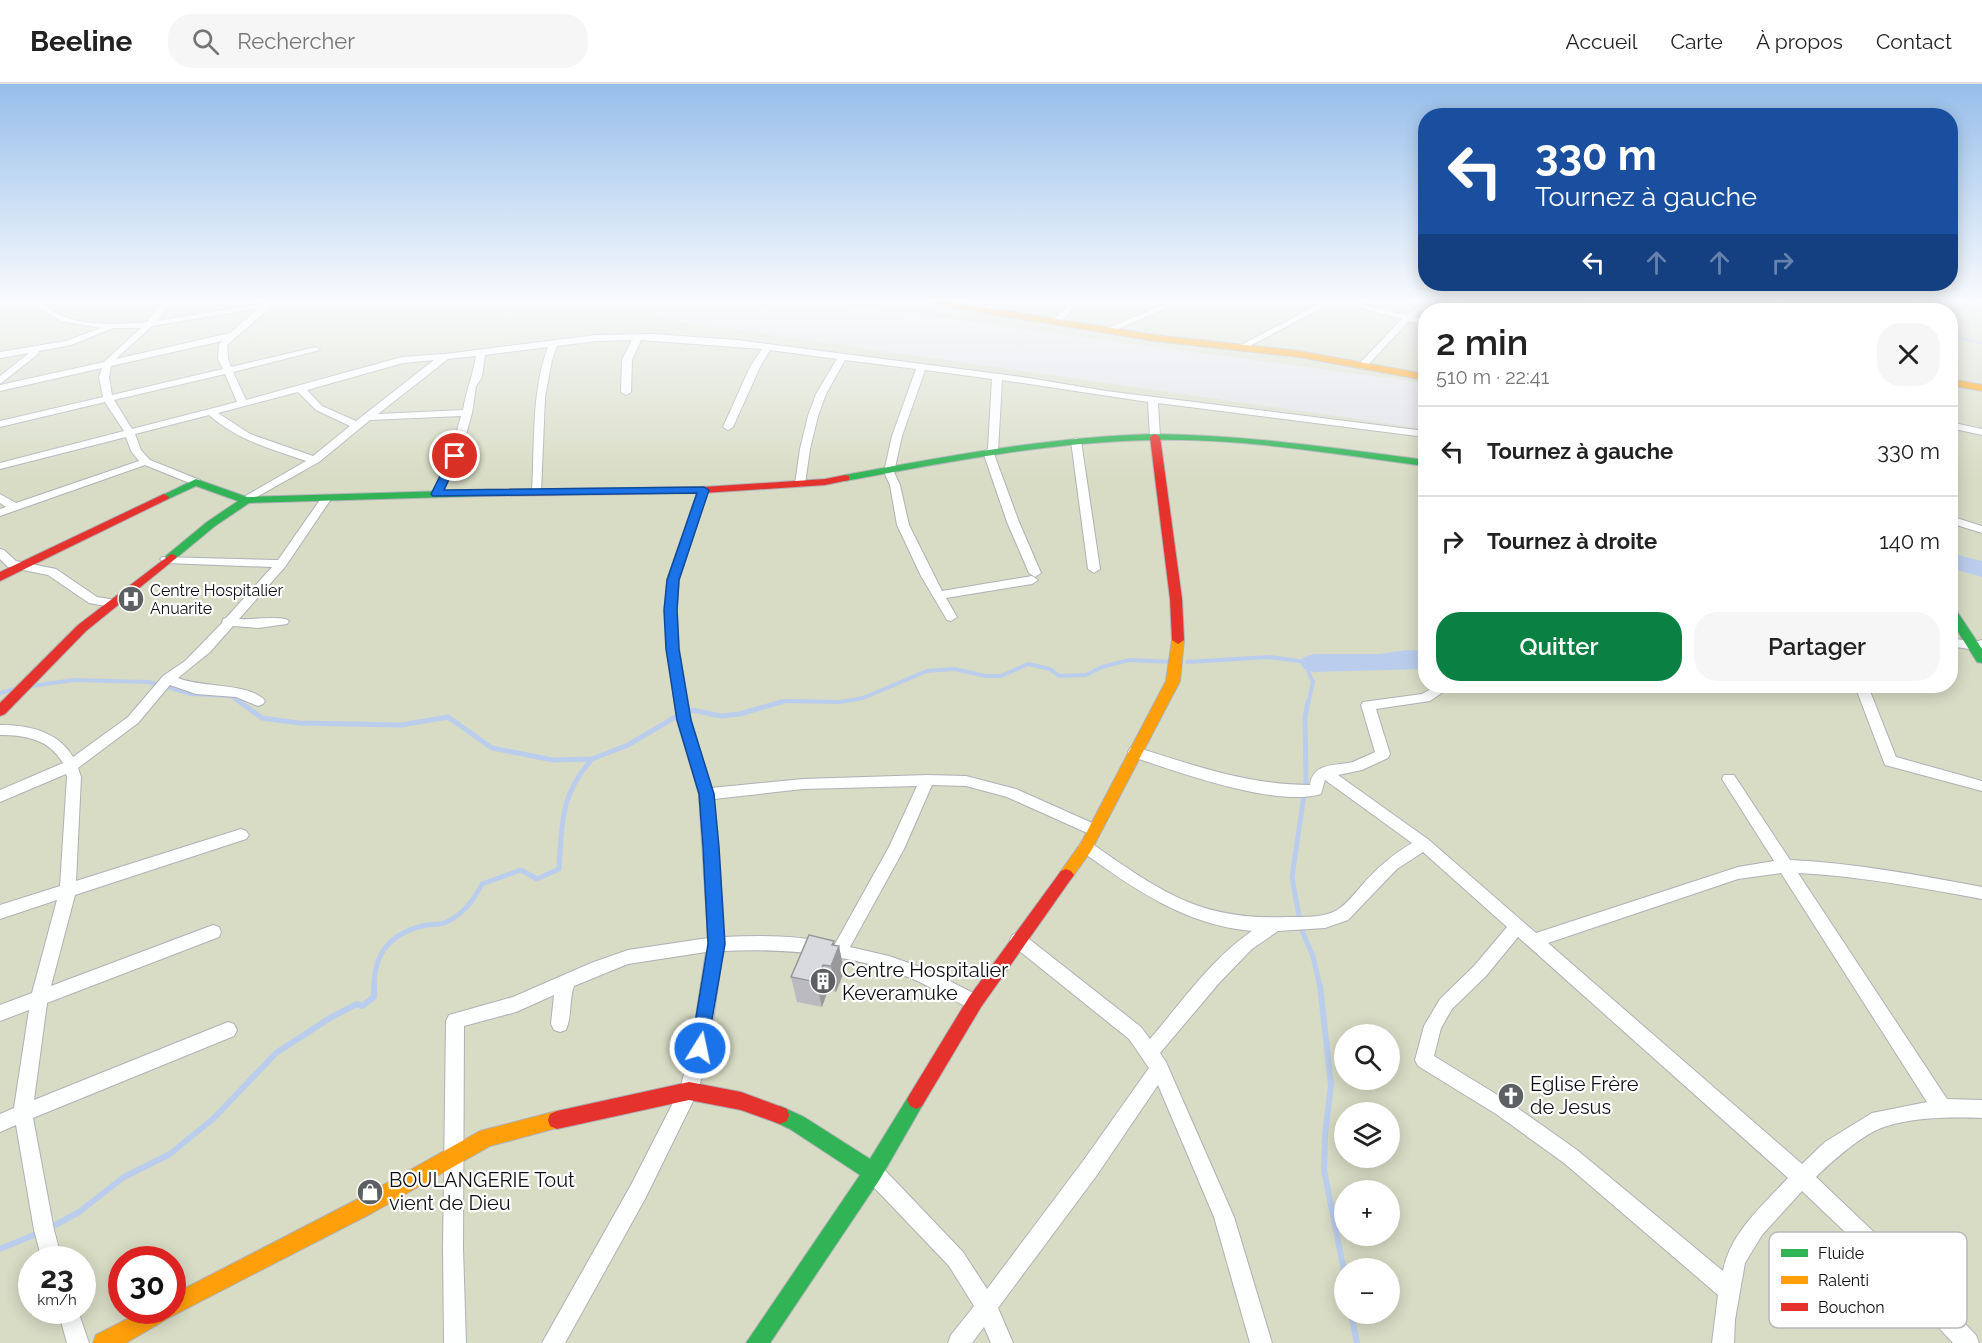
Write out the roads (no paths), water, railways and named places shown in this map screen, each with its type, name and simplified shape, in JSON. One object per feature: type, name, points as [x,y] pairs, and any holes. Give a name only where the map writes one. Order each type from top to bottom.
[{"type":"street","points":[[0,381],[22,361]]},
{"type":"street","points":[[110,361],[107,364],[104,377],[108,399],[130,433],[136,451],[146,462],[196,483],[246,500],[537,491],[704,490],[800,484],[889,472],[990,452],[1076,441],[1155,437],[1262,442],[1418,462]]},
{"type":"street","points":[[0,388],[121,361]]},
{"type":"street","points":[[225,361],[243,404]]},
{"type":"street","points":[[0,424],[271,361]]},
{"type":"street","points":[[0,466],[300,390],[399,361]]},
{"type":"street","points":[[0,711],[82,628],[166,559],[246,500],[315,460],[440,361]]},
{"type":"street","points":[[437,494],[455,456],[467,413],[471,386],[477,377],[480,361]]},
{"type":"street","points":[[537,491],[540,454],[538,425],[540,387],[546,361]]},
{"type":"street","points":[[626,392],[627,361]]},
{"type":"street","points":[[728,427],[759,361]]},
{"type":"street","points":[[800,484],[802,457],[808,434],[822,394],[840,361]]},
{"type":"street","points":[[872,361],[1418,433]]},
{"type":"street","points":[[1329,361],[1418,376]]},
{"type":"street","points":[[1362,366],[1367,361]]},
{"type":"street","points":[[921,367],[897,436],[889,472],[895,484],[903,525],[927,576],[951,617]]},
{"type":"street","points":[[939,595],[1033,577],[990,452],[997,377]]},
{"type":"street","points":[[1958,384],[1982,388]]},
{"type":"street","points":[[300,390],[319,408],[358,426]]},
{"type":"street","points":[[757,1343],[873,1172],[975,1002],[1086,847],[1173,681],[1178,641],[1171,547],[1155,437],[1153,399]]},
{"type":"street","points":[[212,413],[224,425],[254,439],[315,460]]},
{"type":"street","points":[[369,417],[467,413]]},
{"type":"street","points":[[1958,427],[1982,432]]},
{"type":"street","points":[[1076,441],[1094,569]]},
{"type":"street","points":[[0,513],[146,462]]},
{"type":"street","points":[[0,577],[196,483]]},
{"type":"street","points":[[553,1343],[638,1192],[689,1091],[700,1048],[716,944],[706,794],[684,720],[673,649],[671,610],[673,580],[704,490]]},
{"type":"street","points":[[0,497],[7,504],[16,507]]},
{"type":"street","points":[[0,796],[72,765],[134,720],[163,684],[190,664],[281,564],[326,499]]},
{"type":"street","points":[[1958,522],[1982,530]]},
{"type":"street","points":[[0,552],[12,564],[52,572],[93,600],[112,603]]},
{"type":"street","points":[[166,559],[281,564]]},
{"type":"street","points":[[1958,620],[1978,645],[1982,659]]},
{"type":"street","points":[[227,622],[258,624],[283,621]]},
{"type":"street","points":[[1958,643],[1978,645]]},
{"type":"street","points":[[163,684],[197,690],[236,692],[251,695],[258,700]]},
{"type":"street","points":[[1135,752],[1244,786],[1292,791],[1316,790],[1318,777],[1324,772],[1357,766],[1383,754],[1368,705],[1425,698],[1433,693]]},
{"type":"street","points":[[1864,693],[1890,761],[1982,786]]},
{"type":"street","points":[[0,730],[30,731],[64,750],[72,765],[75,792],[68,890],[39,999],[23,1112],[49,1246]]},
{"type":"street","points":[[1324,772],[1424,844],[1515,927],[1802,1178],[1859,1232]]},
{"type":"street","points":[[1729,779],[1942,1108]]},
{"type":"street","points":[[839,952],[896,849],[927,780]]},
{"type":"street","points":[[706,794],[803,784],[966,781],[1011,794],[1095,830]]},
{"type":"street","points":[[0,912],[241,835]]},
{"type":"street","points":[[1086,847],[1132,879],[1188,912],[1217,920],[1274,926],[1320,921],[1342,915],[1385,869],[1404,853],[1424,844]]},
{"type":"street","points":[[1533,941],[1738,873],[1785,866],[1830,868],[1884,875],[1982,893]]},
{"type":"street","points":[[959,1343],[1090,1168],[1154,1061],[1238,952],[1274,926]]},
{"type":"street","points":[[1515,927],[1480,971],[1446,1005],[1433,1026],[1424,1060],[1492,1100],[1549,1140],[1617,1194],[1730,1291]]},
{"type":"street","points":[[0,1013],[213,932]]},
{"type":"street","points":[[1018,940],[1135,1033],[1154,1061],[1224,1218],[1261,1343]]},
{"type":"street","points":[[455,1343],[453,1061],[455,1021],[516,1004],[628,957],[716,944],[808,945],[889,963],[909,970],[975,1002]]},
{"type":"street","points":[[560,1023],[561,999],[567,982]]},
{"type":"street","points":[[0,1123],[228,1030]]},
{"type":"street","points":[[186,1299],[487,1138],[532,1125],[689,1091],[741,1101],[770,1111],[797,1123],[873,1172],[956,1259],[986,1306],[1002,1343]]},
{"type":"street","points":[[1723,1343],[1724,1320],[1735,1260],[1755,1228],[1832,1149],[1879,1119],[1942,1108],[1982,1109]]},
{"type":"street","points":[[72,1324],[78,1343]]},
{"type":"street","points":[[104,1343],[140,1324]]},
{"type":"street","points":[[1954,1328],[1968,1343]]},
{"type":"waterway","points":[[1958,562],[1982,569]]},
{"type":"waterway","points":[[1187,662],[1269,657],[1314,663],[1308,671],[1313,682],[1308,704]]},
{"type":"waterway","points":[[776,704],[785,701],[840,702],[863,698],[927,671],[955,669],[985,676],[1001,676],[1028,664],[1050,669],[1059,676],[1086,675],[1102,667],[1129,660],[1172,662]]},
{"type":"waterway","points":[[1314,663],[1379,663],[1418,660]]},
{"type":"waterway","points":[[31,686],[74,680],[149,682],[191,694],[231,696],[242,704]]},
{"type":"waterway","points":[[0,693],[14,689]]},
{"type":"waterway","points":[[240,702],[262,718],[299,723],[401,725],[448,717],[492,748],[553,760],[592,759]]},
{"type":"waterway","points":[[592,759],[628,745],[677,716],[692,710],[721,716],[740,714],[781,702]]},
{"type":"waterway","points":[[1299,916],[1292,877],[1306,781],[1305,717],[1308,702]]},
{"type":"waterway","points":[[374,987],[377,964],[381,954],[394,939],[403,933],[450,920],[467,907],[482,884],[521,870],[537,879],[559,869],[562,823],[568,797],[592,759]]},
{"type":"waterway","points":[[1302,931],[1313,956],[1320,987]]},
{"type":"waterway","points":[[1320,985],[1331,1085],[1325,1135],[1324,1170],[1341,1258]]},
{"type":"waterway","points":[[50,1228],[79,1212],[124,1177],[170,1154],[214,1118],[276,1053],[330,1018],[357,1004],[362,1006],[374,997],[374,987]]},
{"type":"waterway","points":[[0,1249],[39,1233]]},
{"type":"waterway","points":[[1353,1324],[1357,1343]]},
{"type":"place","name":"Centre Hospitalier Anuarite","points":[[131,599]]},
{"type":"place","name":"Centre Hospitalier Keveramuke","points":[[823,981]]},
{"type":"place","name":"Eglise Frère de Jesus","points":[[1511,1096]]},
{"type":"place","name":"BOULANGERIE Tout vient de Dieu","points":[[370,1192]]}]
